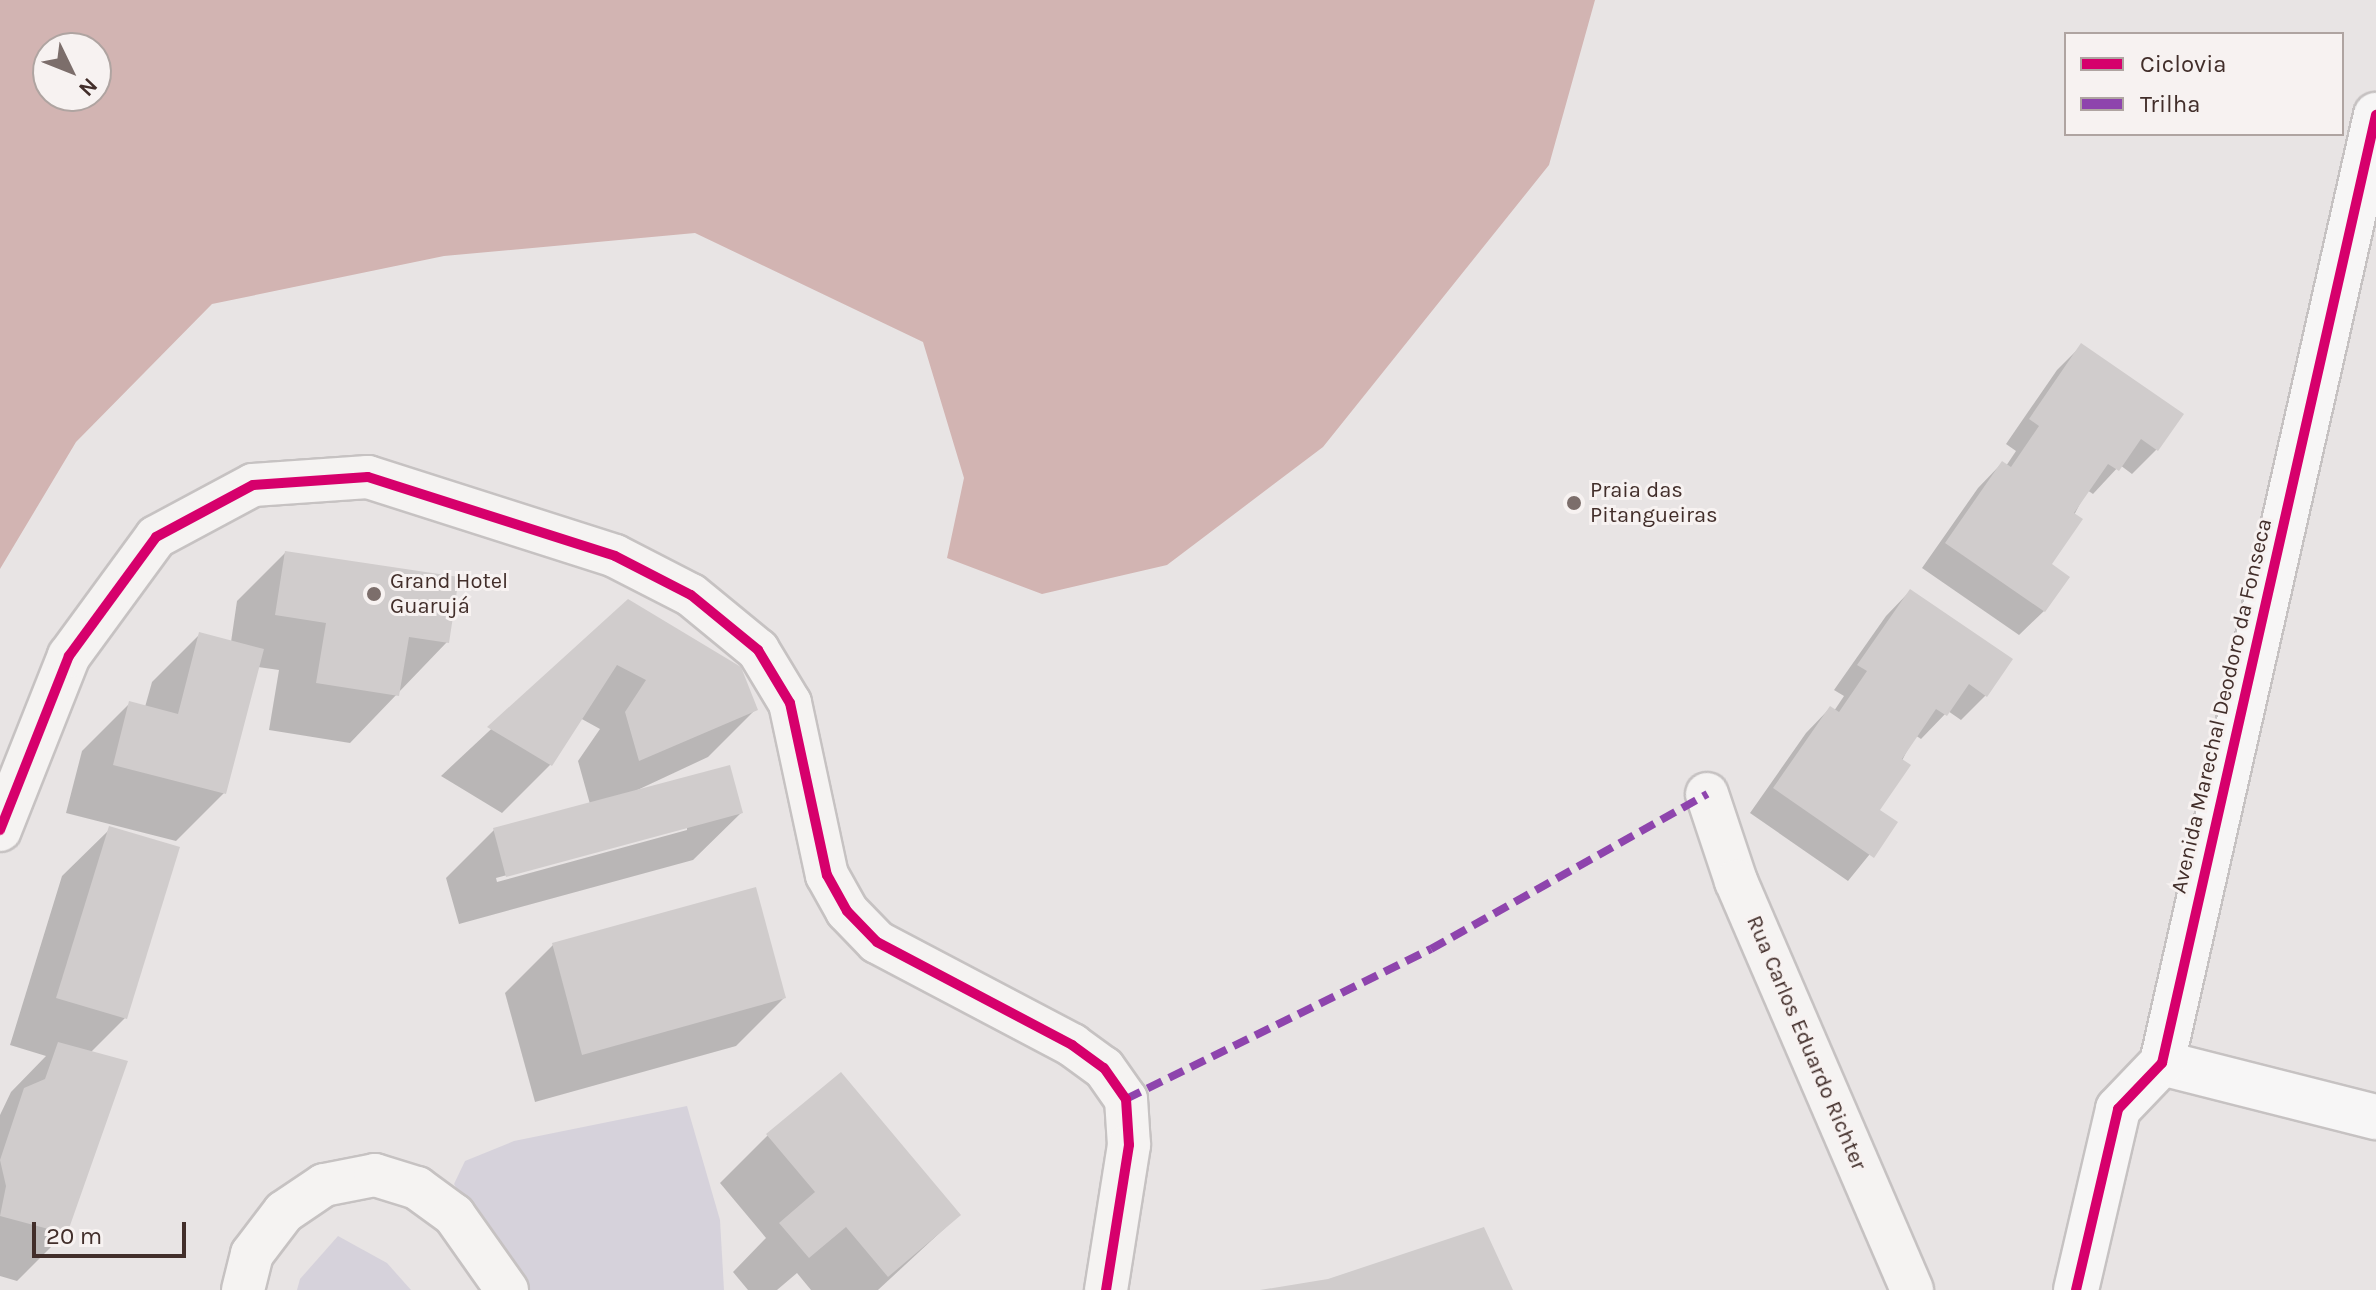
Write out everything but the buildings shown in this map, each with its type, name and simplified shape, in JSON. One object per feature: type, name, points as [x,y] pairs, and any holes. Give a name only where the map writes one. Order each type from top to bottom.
[{"type":"main road","name":"Avenida Marechal Deodoro da Fonseca","points":[[2162,1063],[2374,137]]},
{"type":"main road","points":[[2076,1290],[2118,1109],[2162,1063],[2376,1117]]},
{"type":"street","points":[[0,830],[69,656],[156,537],[253,485],[368,477],[615,556],[691,595],[758,650],[790,703],[827,875],[847,911],[877,942],[1072,1045],[1104,1068],[1126,1099],[1129,1145],[1106,1290]]},
{"type":"street","name":"Rua Carlos Eduardo Richter","points":[[1707,794],[1736,881],[1912,1290]]},
{"type":"street","points":[[243,1290],[252,1254],[284,1212],[324,1185],[375,1175],[417,1188],[454,1215],[507,1290]]},
{"type":"shaded area","points":[[0,0],[1595,0],[1549,165],[1323,447],[1167,565],[1042,594],[947,558],[964,478],[923,342],[695,233],[444,256],[212,304],[76,442],[0,569]]},
{"type":"shaded area","points":[[687,1106],[720,1220],[724,1290],[512,1290],[454,1184],[465,1161],[514,1141]]},
{"type":"shaded area","points":[[338,1236],[387,1263],[411,1290],[297,1290],[300,1279]]},
{"type":"marked path","points":[[1126,1099],[1431,949],[1707,794]]},
{"type":"cycle path","points":[[2076,1290],[2118,1109],[2162,1063],[2376,115]]},
{"type":"cycle path","points":[[0,830],[69,656],[156,537],[253,485],[368,477],[615,556],[691,595],[758,650],[790,703],[827,875],[847,911],[877,942],[1072,1045],[1104,1068],[1126,1099],[1129,1145],[1106,1290]]},
{"type":"place","name":"Praia das Pitangueiras","points":[[1574,503]]},
{"type":"place","name":"Grand Hotel Guarujá","points":[[374,594]]}]
